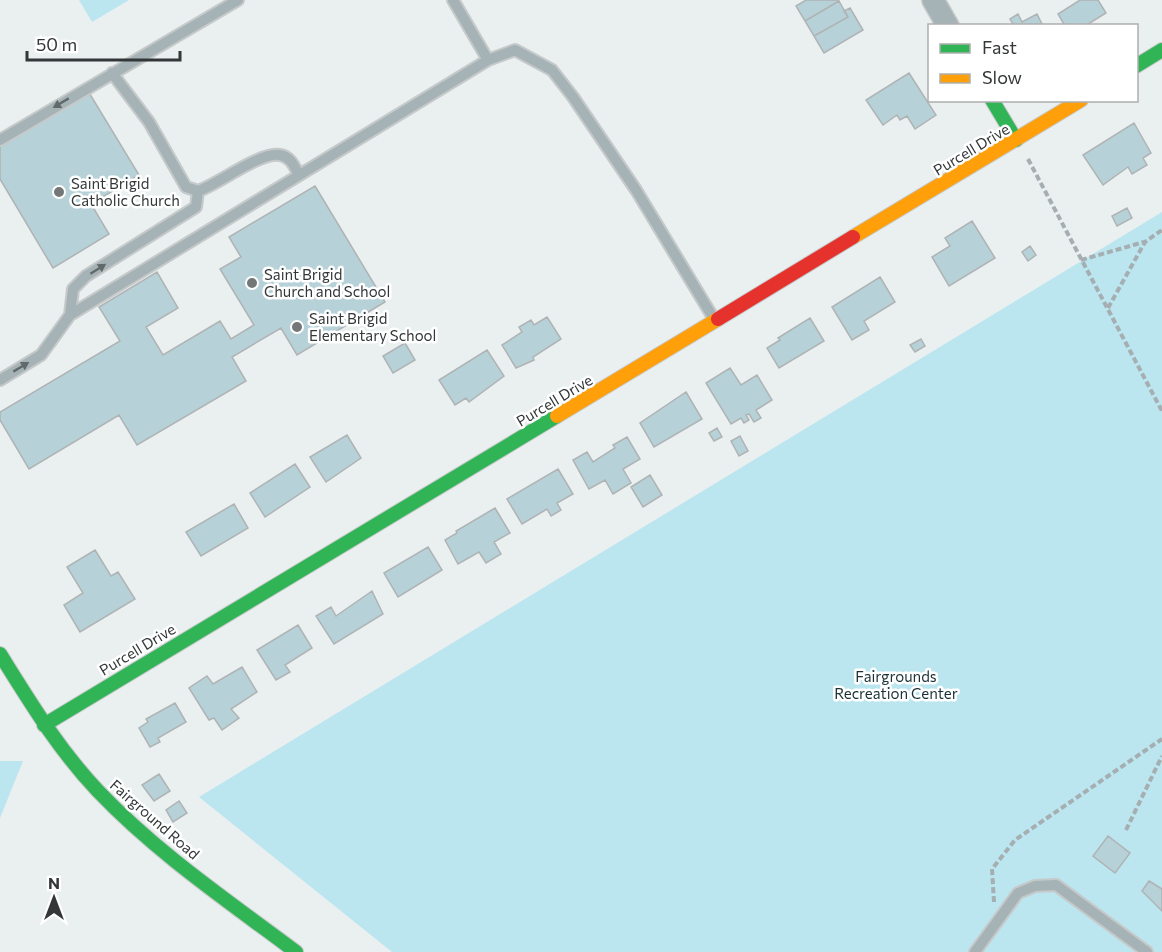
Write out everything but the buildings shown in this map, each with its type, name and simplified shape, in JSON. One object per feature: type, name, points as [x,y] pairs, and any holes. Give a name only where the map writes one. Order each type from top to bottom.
[{"type":"street","points":[[1138,65],[1162,50]]},
{"type":"street","points":[[993,102],[1016,140]]},
{"type":"street","name":"Purcell Drive","points":[[44,724],[1078,102]]},
{"type":"street","name":"Fairground Road","points":[[0,654],[44,724],[98,791],[135,827],[296,952]]},
{"type":"lane","points":[[0,140],[237,0]]},
{"type":"lane","points":[[453,0],[488,60]]},
{"type":"lane","points":[[0,380],[41,355],[70,315],[488,60],[515,50],[552,70],[636,190],[716,321]]},
{"type":"lane","points":[[112,73],[149,122],[186,187],[198,192]]},
{"type":"lane","points":[[198,192],[261,158],[279,155],[291,160],[299,175]]},
{"type":"lane","points":[[70,315],[73,289],[86,276],[196,207],[198,192]]},
{"type":"lane","points":[[975,952],[1018,893],[1035,886],[1056,885],[1147,952]]},
{"type":"path","points":[[1016,140],[1038,176],[1162,411]]},
{"type":"path","points":[[1081,260],[1145,242],[1162,230]]},
{"type":"path","points":[[1108,309],[1145,242]]},
{"type":"path","points":[[995,924],[992,869],[1015,840],[1162,739]]},
{"type":"path","points":[[1126,830],[1162,756]]},
{"type":"green space","points":[[79,0],[129,0],[92,22]]},
{"type":"green space","name":"Fairgrounds Recreation Center","points":[[1162,212],[1162,952],[392,952],[199,797]]},
{"type":"green space","points":[[0,761],[23,761],[0,818]]},
{"type":"traffic: fast","points":[[1138,65],[1162,50]]},
{"type":"traffic: fast","points":[[993,102],[1016,140]]},
{"type":"traffic: fast","points":[[44,725],[557,416]]},
{"type":"traffic: fast","points":[[0,654],[58,742],[98,791],[169,856],[296,952]]},
{"type":"traffic: slow","points":[[853,237],[1078,102]]},
{"type":"traffic: slow","points":[[557,416],[718,319]]},
{"type":"traffic: jam","points":[[718,319],[853,237]]},
{"type":"place","name":"Saint Brigid Catholic Church","points":[[59,192]]},
{"type":"place","name":"Saint Brigid Church and School","points":[[252,283]]},
{"type":"place","name":"Saint Brigid Elementary School","points":[[297,327]]}]
